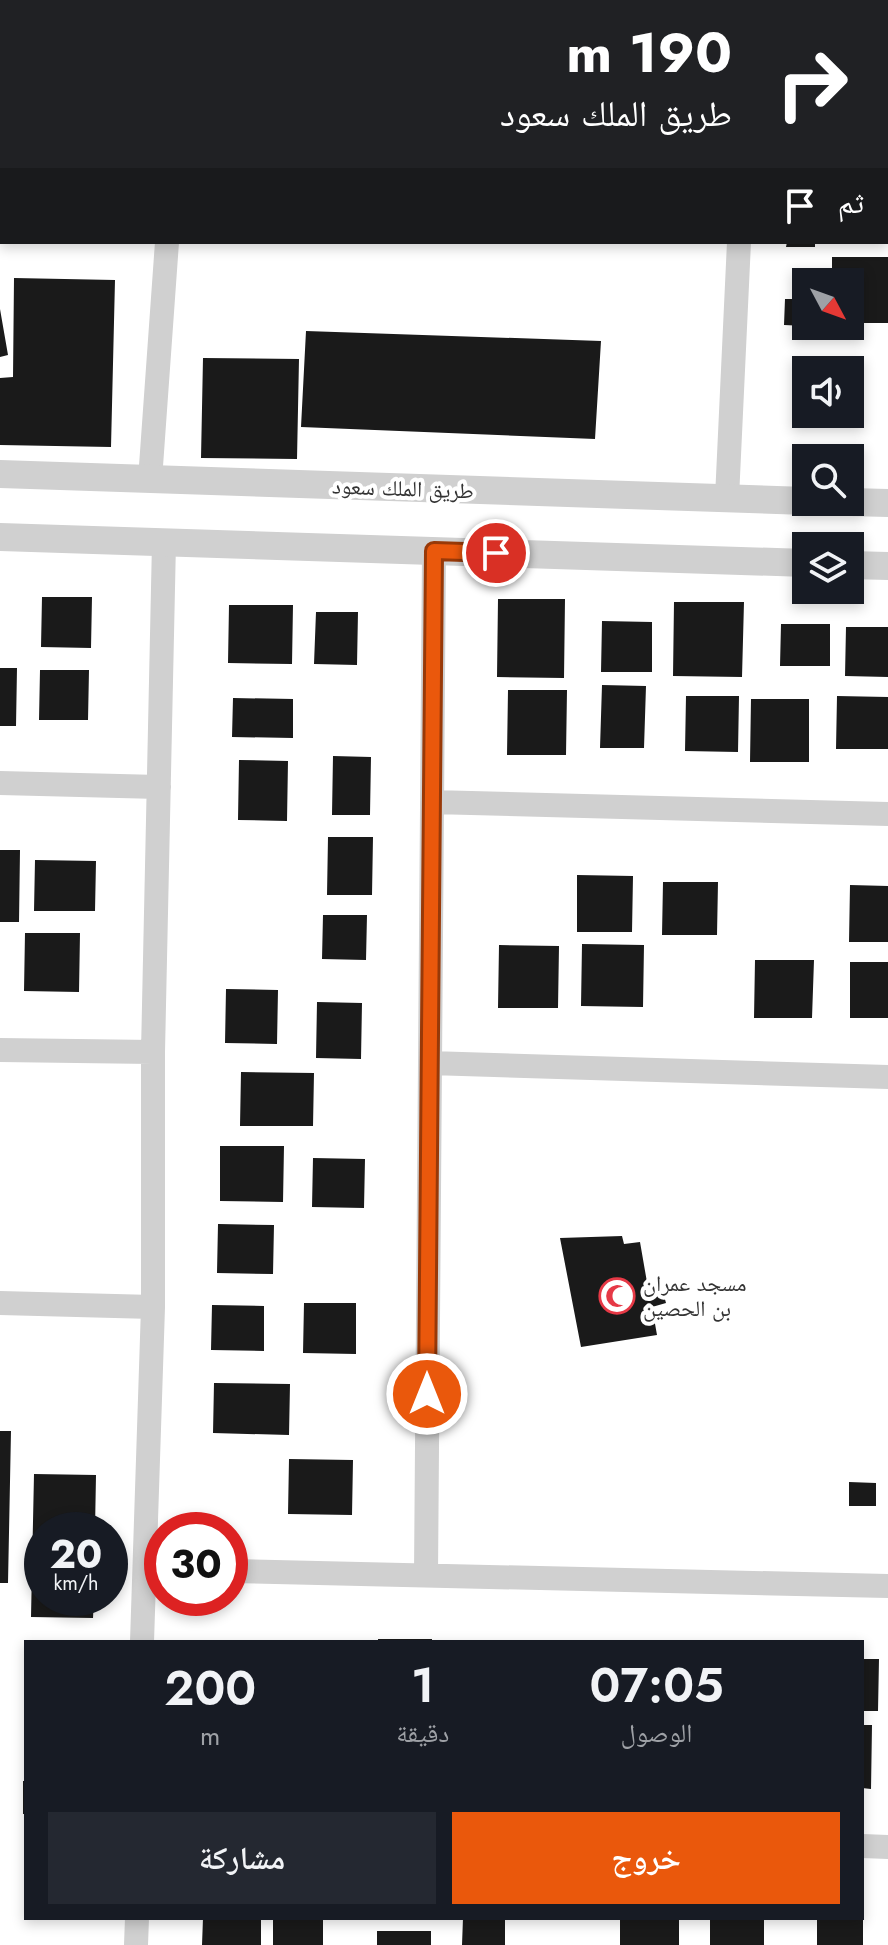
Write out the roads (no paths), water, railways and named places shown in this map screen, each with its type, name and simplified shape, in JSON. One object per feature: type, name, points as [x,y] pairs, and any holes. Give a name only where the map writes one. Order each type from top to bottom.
[{"type":"street","points":[[150,480],[167,244]]},
{"type":"street","points":[[727,498],[739,244]]},
{"type":"street","name":"طريق الملك سعود","points":[[0,474],[792,500]]},
{"type":"street","points":[[864,502],[888,503]]},
{"type":"street","points":[[0,537],[792,563]]},
{"type":"street","points":[[153,1512],[153,1052],[164,542]]},
{"type":"street","points":[[426,1575],[434,551]]},
{"type":"street","points":[[864,565],[888,566]]},
{"type":"street","points":[[0,783],[159,787]]},
{"type":"street","points":[[432,802],[888,814]]},
{"type":"street","points":[[0,1050],[153,1052]]},
{"type":"street","points":[[430,1063],[888,1077]]},
{"type":"street","points":[[0,1303],[153,1307]]},
{"type":"street","points":[[248,1571],[888,1586]]},
{"type":"street","points":[[142,1640],[146,1616]]},
{"type":"street","points":[[864,1846],[888,1847]]},
{"type":"street","points":[[136,1945],[137,1920]]},
{"type":"place","name":"مسجد عمران بن الحصين","points":[[617,1296]]}]
